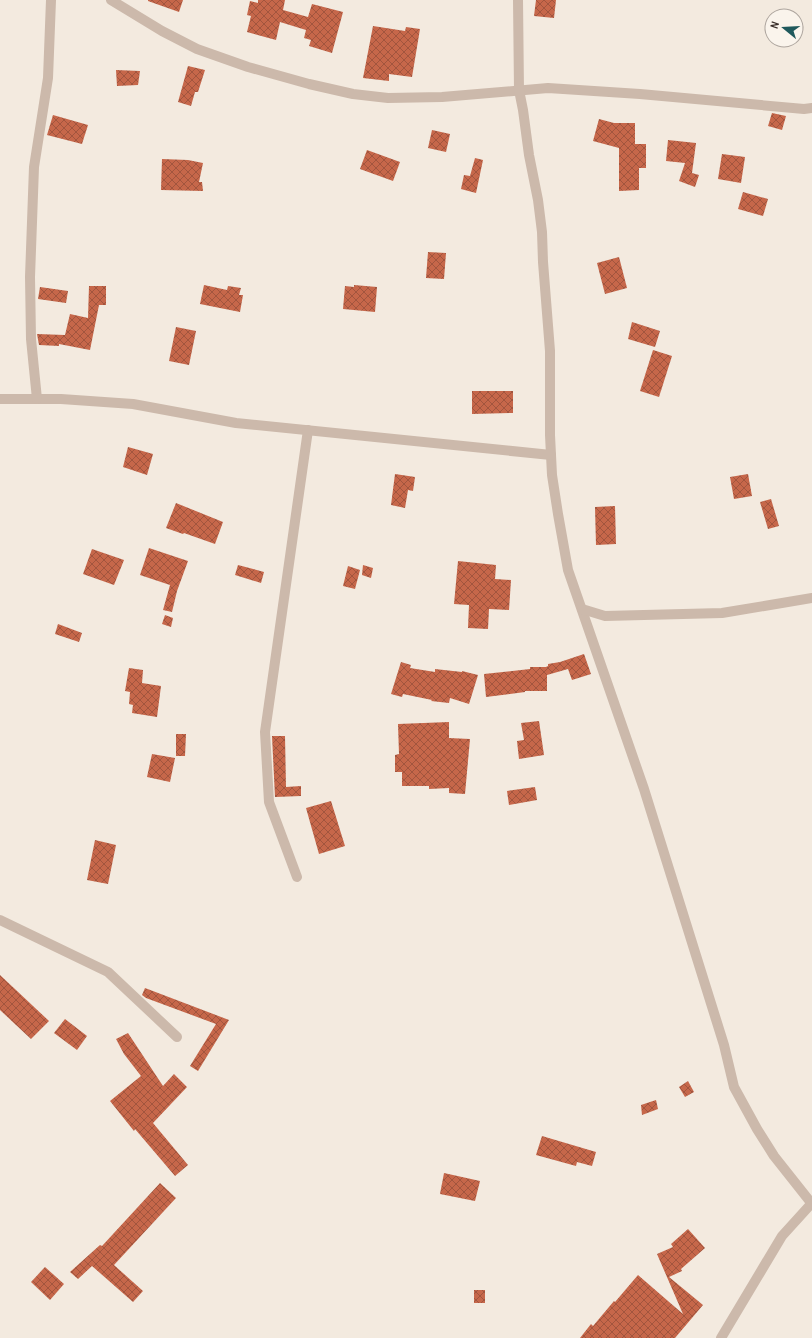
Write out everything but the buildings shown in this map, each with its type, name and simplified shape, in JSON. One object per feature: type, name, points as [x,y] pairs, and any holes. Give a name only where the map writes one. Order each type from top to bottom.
[{"type":"street","points":[[37,399],[31,339],[30,277],[34,167],[48,78],[51,0]]},
{"type":"street","points":[[111,0],[162,31],[197,49],[248,67],[353,94],[388,98],[442,97],[548,88],[640,94],[750,105],[804,109],[812,108]]},
{"type":"street","points":[[518,0],[519,90],[542,232],[550,351],[551,455],[558,514],[568,570],[644,789],[724,1045],[734,1087],[770,1149],[812,1204],[782,1236],[720,1338]]},
{"type":"street","points":[[0,399],[61,399],[133,404],[236,423],[551,455]]},
{"type":"street","points":[[297,878],[269,802],[265,732],[308,430]]},
{"type":"street","points":[[582,610],[605,616],[722,613],[812,598]]},
{"type":"street","points":[[0,920],[108,972],[177,1036]]}]
